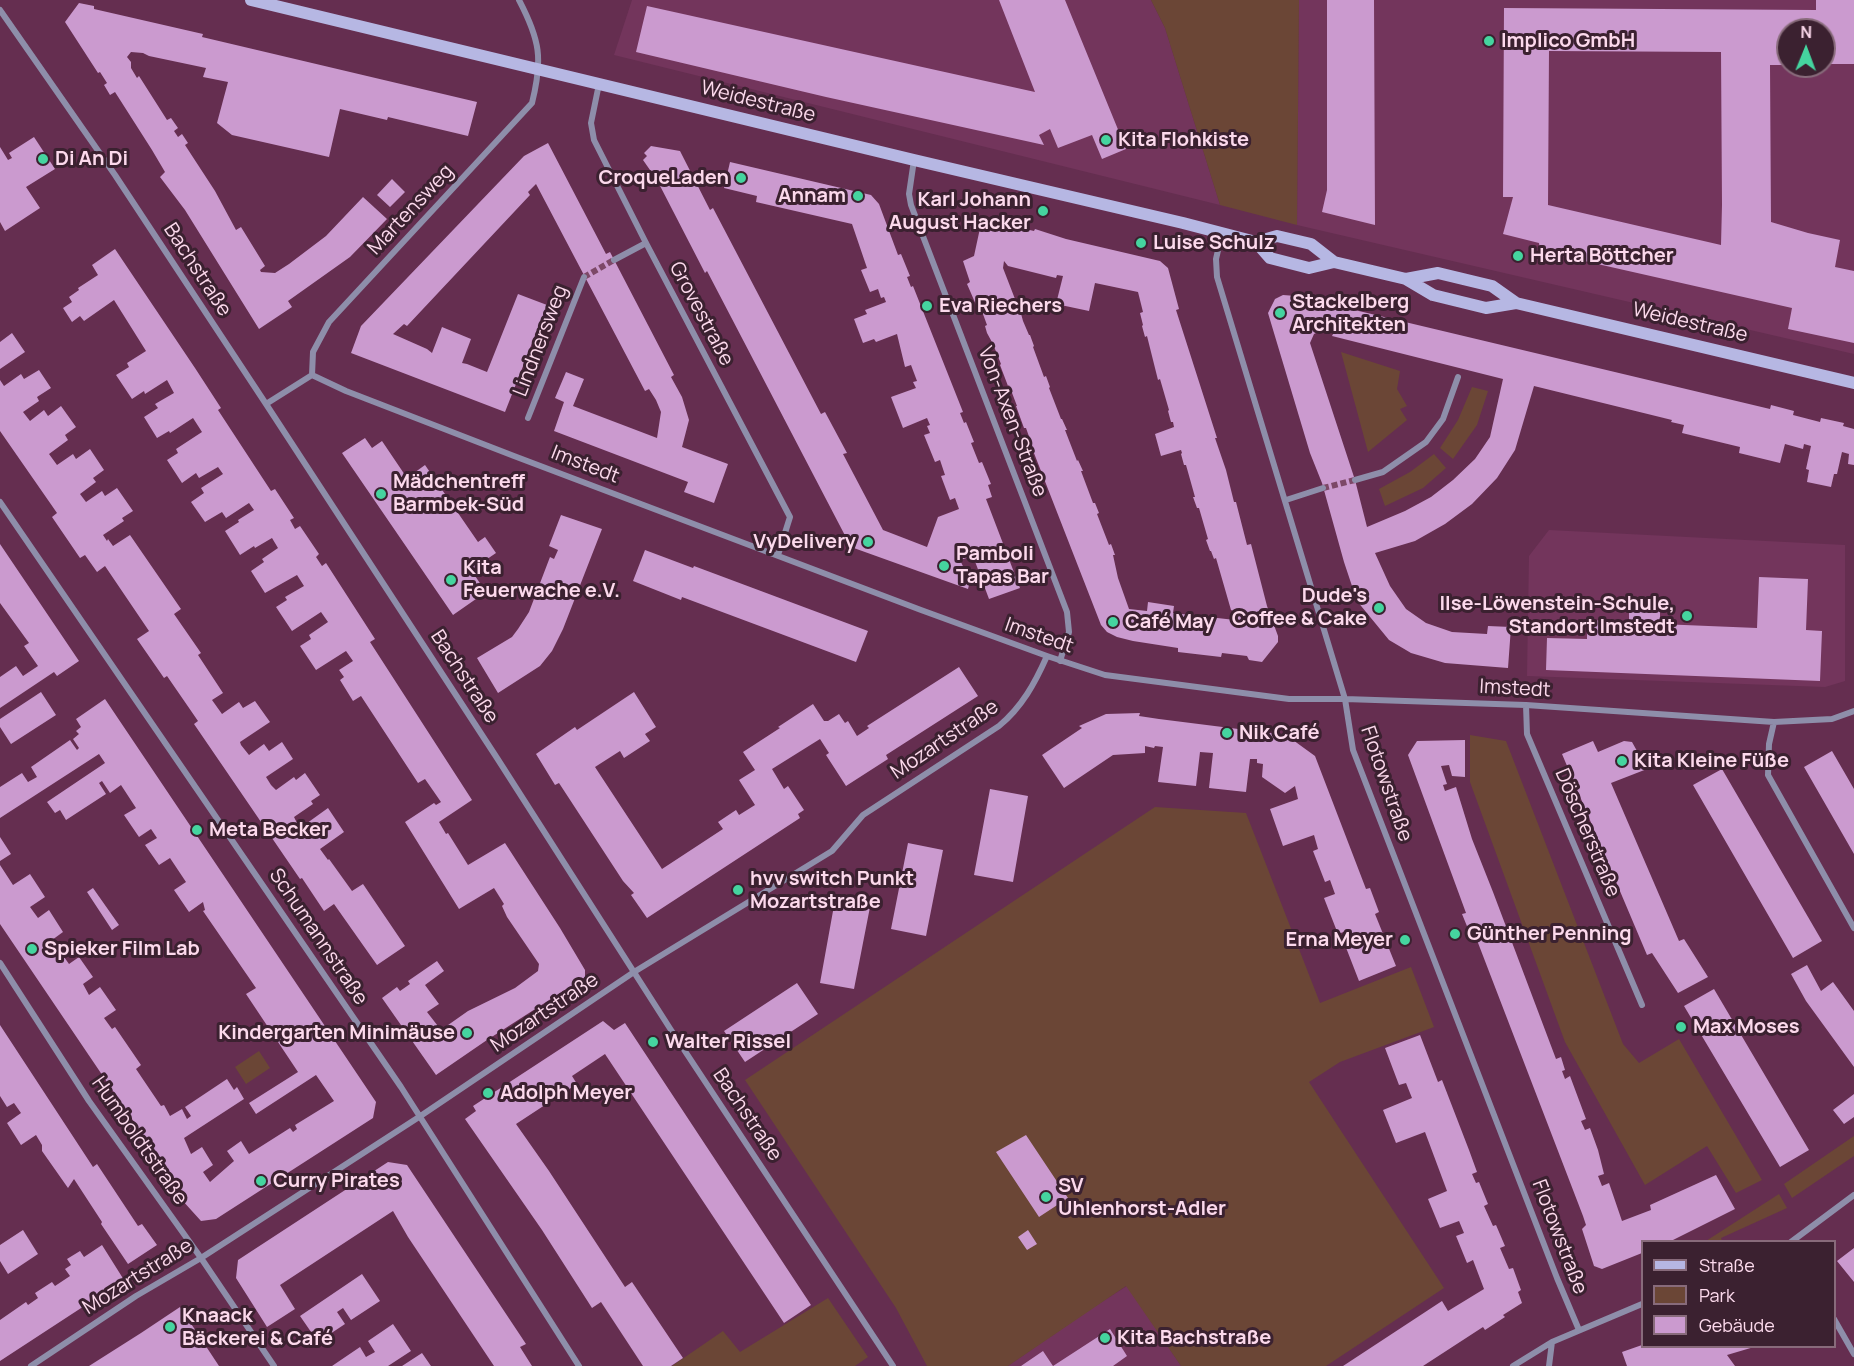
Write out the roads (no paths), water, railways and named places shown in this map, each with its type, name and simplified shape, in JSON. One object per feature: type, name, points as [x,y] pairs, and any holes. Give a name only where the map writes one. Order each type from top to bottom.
[{"type":"street","name":"Weidestraße","points":[[251,0],[1256,242],[1277,236],[1311,244],[1334,262],[1406,279],[1433,295],[1486,309],[1516,303]]},
{"type":"street","points":[[519,0],[532,26],[539,52],[538,69]]},
{"type":"street","name":"Bachstraße","points":[[0,10],[115,175],[266,404],[671,1030],[893,1366]]},
{"type":"street","name":"Martensweg","points":[[312,375],[312,352],[328,322],[528,109],[532,103],[538,69]]},
{"type":"street","name":"Grovestraße","points":[[599,84],[591,123],[594,140],[790,517],[778,555]]},
{"type":"street","name":"Von-Axen-Straße","points":[[914,160],[909,194],[911,205],[1067,612],[1069,632],[1060,661]]},
{"type":"street","name":"Flotowstraße","points":[[1222,232],[1216,259],[1217,277],[1346,699],[1353,750],[1522,1190],[1579,1330]]},
{"type":"street","name":"Weidestraße","points":[[1256,242],[1270,258],[1309,268],[1334,262]]},
{"type":"street","points":[[614,260],[646,243]]},
{"type":"street","name":"Weidestraße","points":[[1406,279],[1438,273],[1492,286],[1516,303],[1854,382]]},
{"type":"street","name":"Lindnersweg","points":[[528,418],[584,277]]},
{"type":"street","points":[[266,404],[312,375]]},
{"type":"street","name":"Imstedt","points":[[312,375],[346,391],[504,452],[921,610],[1105,675],[1289,699],[1526,705],[1774,722],[1833,719],[1854,711]]},
{"type":"street","points":[[1354,480],[1383,472],[1426,442],[1443,419],[1458,377]]},
{"type":"street","points":[[1286,500],[1323,488]]},
{"type":"street","name":"Schumannstraße","points":[[0,502],[401,1087],[579,1366]]},
{"type":"street","name":"Mozartstraße","points":[[31,1366],[136,1296],[201,1258],[419,1118],[634,972],[832,851],[863,815],[999,726],[1013,714],[1035,683],[1047,656]]},
{"type":"street","name":"Döscherstraße","points":[[1526,705],[1527,734],[1642,1005]]},
{"type":"street","points":[[1774,722],[1769,744],[1768,775],[1854,928]]},
{"type":"street","name":"Humboldtstraße","points":[[0,963],[89,1101],[201,1258],[274,1366]]},
{"type":"street","points":[[1794,1240],[1854,1195]]},
{"type":"street","points":[[1513,1366],[1552,1342],[1641,1304]]},
{"type":"street","points":[[1836,1322],[1854,1354]]},
{"type":"street","points":[[1548,1366],[1552,1342]]},
{"type":"tunnel","points":[[584,277],[614,260]]},
{"type":"tunnel","points":[[1323,488],[1355,480]]},
{"type":"place","name":"Implico GmbH","points":[[1489,41]]},
{"type":"place","name":"Kita Flohkiste","points":[[1106,140]]},
{"type":"place","name":"Di An Di","points":[[43,159]]},
{"type":"place","name":"CroqueLaden","points":[[741,178]]},
{"type":"place","name":"Annam","points":[[858,196]]},
{"type":"place","name":"Karl Johann August Hacker","points":[[1043,211]]},
{"type":"place","name":"Luise Schulz","points":[[1141,243]]},
{"type":"place","name":"Herta Böttcher","points":[[1518,256]]},
{"type":"place","name":"Eva Riechers","points":[[927,306]]},
{"type":"place","name":"Stackelberg Architekten","points":[[1280,313]]},
{"type":"place","name":"Mädchentreff Barmbek-Süd","points":[[381,494]]},
{"type":"place","name":"VyDelivery","points":[[868,542]]},
{"type":"place","name":"Pamboli Tapas Bar","points":[[944,566]]},
{"type":"place","name":"Kita Feuerwache e.V.","points":[[451,580]]},
{"type":"place","name":"Dude's Coffee & Cake","points":[[1379,608]]},
{"type":"place","name":"Ilse-Löwenstein-Schule, Standort Imstedt","points":[[1687,616]]},
{"type":"place","name":"Café May","points":[[1113,622]]},
{"type":"place","name":"Nik Café","points":[[1227,733]]},
{"type":"place","name":"Kita Kleine Füße","points":[[1622,761]]},
{"type":"place","name":"Meta Becker","points":[[197,830]]},
{"type":"place","name":"hvv switch Punkt Mozartstraße","points":[[738,890]]},
{"type":"place","name":"Günther Penning","points":[[1455,934]]},
{"type":"place","name":"Erna Meyer","points":[[1405,940]]},
{"type":"place","name":"Spieker Film Lab","points":[[32,949]]},
{"type":"place","name":"Max Moses","points":[[1681,1027]]},
{"type":"place","name":"Kindergarten Minimäuse","points":[[467,1033]]},
{"type":"place","name":"Walter Rissel","points":[[653,1042]]},
{"type":"place","name":"Adolph Meyer","points":[[488,1093]]},
{"type":"place","name":"Curry Pirates","points":[[261,1181]]},
{"type":"place","name":"SV Uhlenhorst-Adler","points":[[1046,1197]]},
{"type":"place","name":"Knaack Bäckerei & Café","points":[[170,1327]]},
{"type":"place","name":"Kita Bachstraße","points":[[1105,1338]]}]
